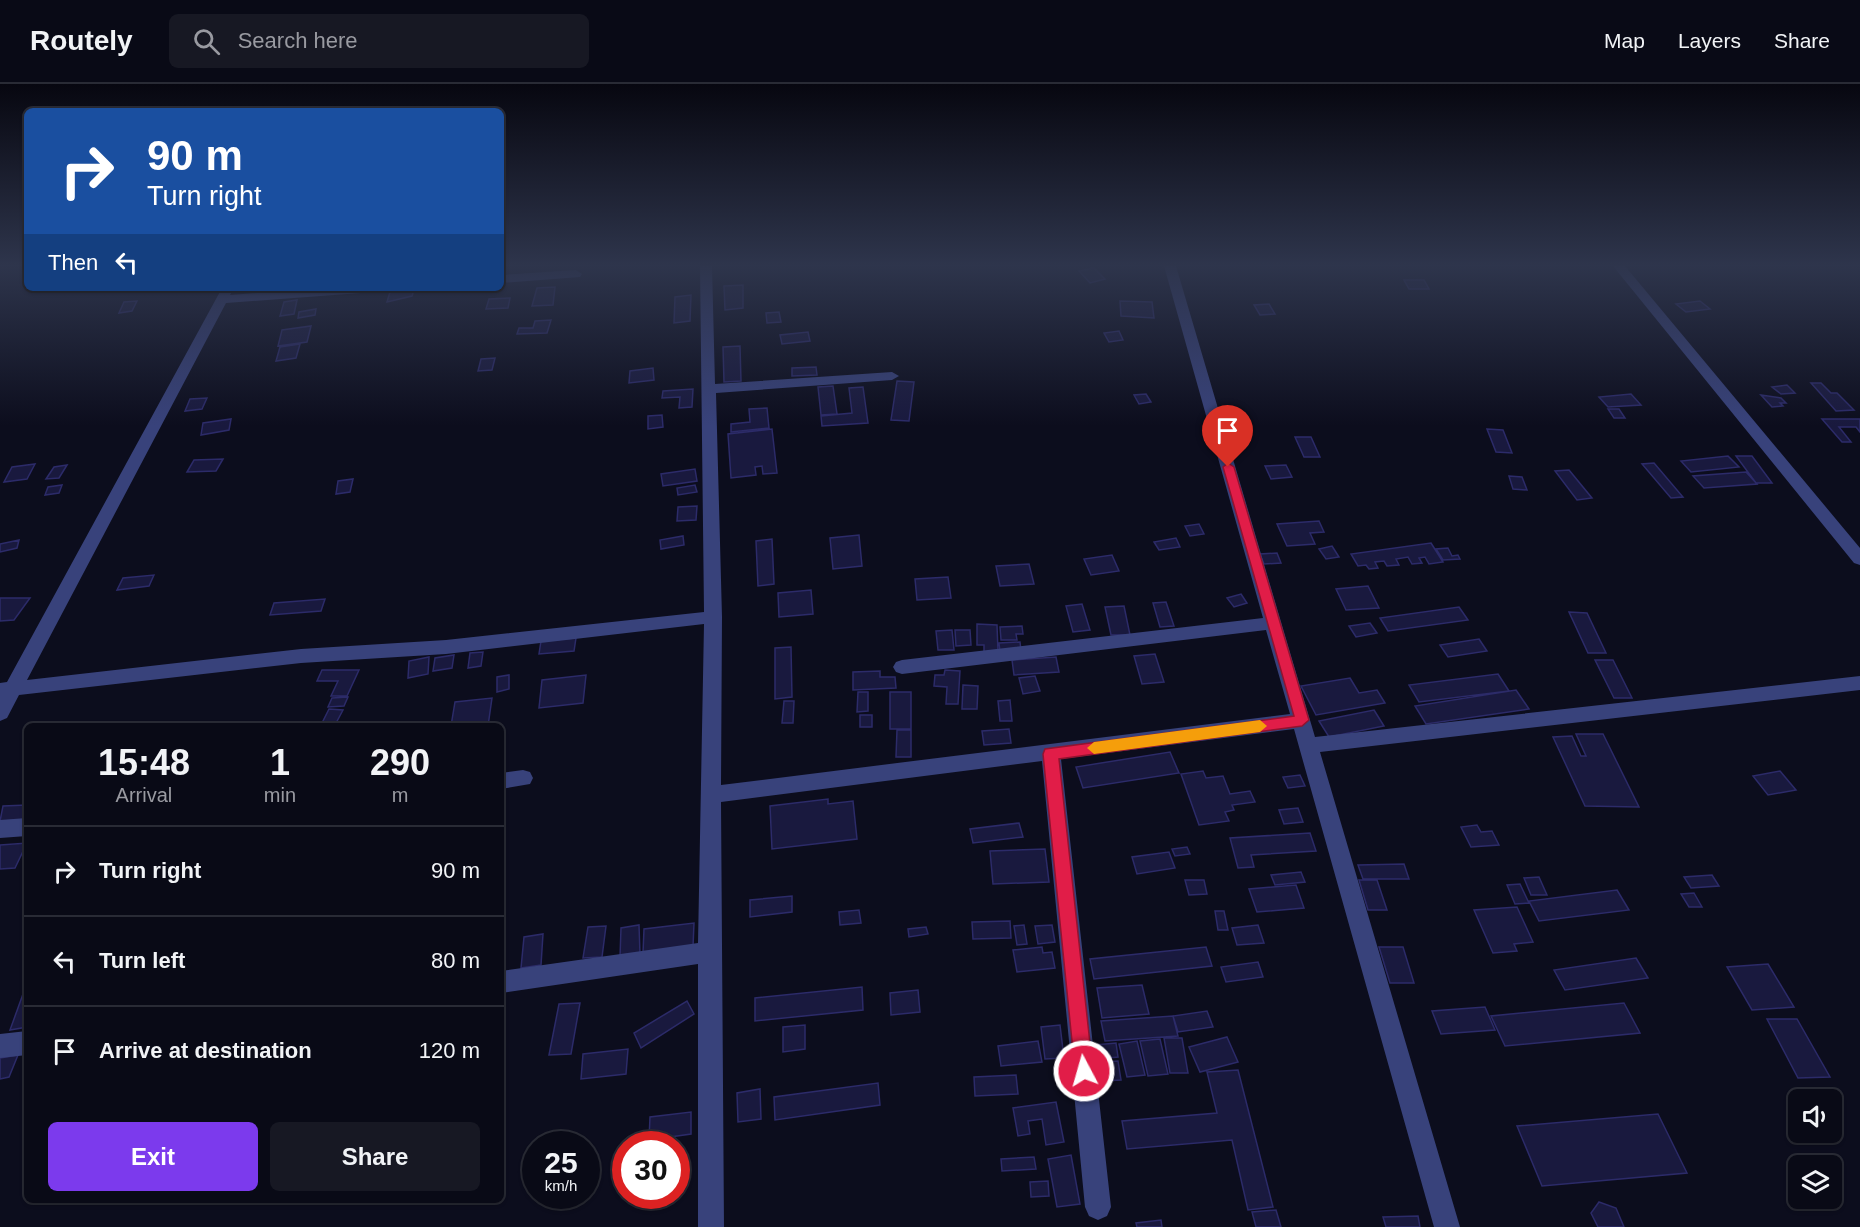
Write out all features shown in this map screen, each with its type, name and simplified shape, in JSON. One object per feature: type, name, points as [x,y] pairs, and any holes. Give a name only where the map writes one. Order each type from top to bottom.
[{"type":"street","points":[[0,712],[7,690],[210,319]]},
{"type":"street","points":[[707,319],[713,617],[709,952],[711,1227]]},
{"type":"street","points":[[1186,319],[1447,1227]]},
{"type":"street","points":[[1663,319],[1858,554]]},
{"type":"street","points":[[709,389],[892,376]]},
{"type":"street","points":[[7,690],[301,656],[446,646],[713,617]]},
{"type":"street","points":[[902,667],[1274,623]]},
{"type":"street","points":[[1307,746],[1860,683]]},
{"type":"street","points":[[710,795],[1051,754],[1302,720]]},
{"type":"street","points":[[1051,754],[1098,1208]]},
{"type":"street","points":[[504,781],[523,778]]},
{"type":"street","points":[[0,829],[24,827]]},
{"type":"street","points":[[504,982],[709,952]]},
{"type":"street","points":[[0,1046],[24,1042]]},
{"type":"building","points":[[674,319],[690,319],[690,321],[674,323]]},
{"type":"building","points":[[767,319],[780,319],[781,322],[767,323]]},
{"type":"building","points":[[551,320],[547,333],[517,334],[519,328],[533,328],[535,321]]},
{"type":"building","points":[[311,326],[307,342],[278,346],[282,330]]},
{"type":"building","points":[[1119,331],[1123,340],[1109,342],[1104,333]]},
{"type":"building","points":[[808,332],[810,341],[782,344],[780,335]]},
{"type":"building","points":[[300,344],[296,358],[276,361],[280,347]]},
{"type":"building","points":[[740,346],[741,381],[724,382],[723,347]]},
{"type":"building","points":[[495,358],[492,370],[478,371],[481,359]]},
{"type":"building","points":[[816,367],[817,375],[792,376],[792,368]]},
{"type":"building","points":[[653,368],[654,380],[629,383],[630,371]]},
{"type":"building","points":[[897,381],[914,382],[909,421],[891,420]]},
{"type":"building","points":[[1811,383],[1821,383],[1831,393],[1837,393],[1854,410],[1836,411]]},
{"type":"building","points":[[1787,385],[1795,393],[1781,394],[1772,387]]},
{"type":"building","points":[[833,386],[837,414],[821,415],[818,387]]},
{"type":"building","points":[[863,387],[868,423],[822,426],[821,416],[852,413],[849,388]]},
{"type":"building","points":[[693,389],[692,407],[679,408],[680,397],[662,398],[663,391]]},
{"type":"building","points":[[1146,394],[1151,402],[1139,404],[1134,395]]},
{"type":"building","points":[[1631,394],[1641,405],[1608,407],[1599,397]]},
{"type":"building","points":[[1761,395],[1781,398],[1786,403],[1780,403],[1783,406],[1772,407]]},
{"type":"building","points":[[207,398],[202,409],[185,411],[190,399]]},
{"type":"building","points":[[767,408],[769,428],[731,432],[731,424],[750,422],[749,409]]},
{"type":"building","points":[[1608,409],[1619,409],[1625,418],[1614,418]]},
{"type":"building","points":[[662,415],[663,427],[648,429],[648,416]]},
{"type":"building","points":[[231,419],[229,430],[201,435],[203,423]]},
{"type":"building","points":[[1822,419],[1860,419],[1860,432],[1856,427],[1839,427],[1851,442],[1842,442]]},
{"type":"building","points":[[772,429],[777,473],[763,474],[762,466],[755,467],[756,475],[731,478],[728,434]]},
{"type":"building","points":[[1487,429],[1503,430],[1512,453],[1496,452]]},
{"type":"building","points":[[1295,437],[1311,437],[1320,457],[1304,457]]},
{"type":"building","points":[[1728,456],[1739,467],[1691,472],[1681,461]]},
{"type":"building","points":[[1736,456],[1752,456],[1772,483],[1756,483]]},
{"type":"building","points":[[223,459],[216,471],[187,472],[194,460]]},
{"type":"building","points":[[1654,463],[1683,497],[1671,498],[1642,464]]},
{"type":"building","points":[[35,464],[27,479],[4,482],[12,467]]},
{"type":"building","points":[[67,465],[59,478],[46,479],[54,467]]},
{"type":"building","points":[[1286,465],[1292,477],[1271,479],[1265,466]]},
{"type":"building","points":[[695,469],[697,481],[663,486],[661,474]]},
{"type":"building","points":[[1569,470],[1592,498],[1577,500],[1555,471]]},
{"type":"building","points":[[1746,472],[1757,484],[1704,488],[1693,476]]},
{"type":"building","points":[[1509,476],[1522,477],[1527,490],[1513,489]]},
{"type":"building","points":[[353,479],[350,492],[336,494],[338,481]]},
{"type":"building","points":[[62,485],[59,493],[45,495],[48,487]]},
{"type":"building","points":[[695,485],[697,492],[678,495],[677,488]]},
{"type":"building","points":[[697,506],[696,520],[677,521],[678,507]]},
{"type":"building","points":[[1319,521],[1324,532],[1310,533],[1315,544],[1287,546],[1277,524]]},
{"type":"building","points":[[1199,524],[1204,534],[1190,536],[1185,526]]},
{"type":"building","points":[[859,535],[862,566],[833,569],[830,538]]},
{"type":"building","points":[[683,536],[684,545],[661,549],[660,540]]},
{"type":"building","points":[[1176,538],[1180,547],[1159,550],[1154,542]]},
{"type":"building","points":[[772,539],[774,584],[758,586],[756,541]]},
{"type":"building","points":[[19,540],[17,548],[0,552],[0,544]]},
{"type":"building","points":[[1431,543],[1443,562],[1429,564],[1425,557],[1419,558],[1422,563],[1412,564],[1408,557],[1396,559],[1399,565],[1387,566],[1384,561],[1375,562],[1378,568],[1369,569],[1366,565],[1358,566],[1351,554]]},
{"type":"building","points":[[1332,546],[1339,557],[1326,559],[1319,549]]},
{"type":"building","points":[[1448,548],[1452,556],[1458,555],[1460,559],[1443,560],[1436,549]]},
{"type":"building","points":[[1277,553],[1281,563],[1264,564],[1260,554]]},
{"type":"building","points":[[1112,555],[1119,571],[1091,575],[1084,559]]},
{"type":"building","points":[[1029,564],[1034,584],[1000,586],[996,566]]},
{"type":"building","points":[[154,575],[149,586],[117,590],[123,578]]},
{"type":"building","points":[[948,577],[951,598],[917,600],[915,579]]},
{"type":"building","points":[[1368,586],[1379,608],[1346,610],[1336,589]]},
{"type":"building","points":[[811,590],[813,614],[779,617],[778,593]]},
{"type":"building","points":[[1241,594],[1247,603],[1234,607],[1227,598]]},
{"type":"building","points":[[0,598],[30,598],[14,620],[0,621]]},
{"type":"building","points":[[325,599],[321,611],[270,615],[274,603]]},
{"type":"building","points":[[1166,602],[1174,626],[1160,627],[1153,603]]},
{"type":"building","points":[[1082,604],[1090,630],[1073,632],[1066,606]]},
{"type":"building","points":[[1124,606],[1130,635],[1111,635],[1105,607]]},
{"type":"building","points":[[1459,607],[1468,620],[1388,631],[1380,618]]},
{"type":"building","points":[[1569,612],[1587,613],[1606,653],[1588,653]]},
{"type":"building","points":[[1370,623],[1377,633],[1356,637],[1349,626]]},
{"type":"building","points":[[977,624],[997,625],[998,652],[984,652],[984,645],[977,645]]},
{"type":"building","points":[[1022,626],[1023,634],[1016,634],[1017,640],[1001,640],[1000,627]]},
{"type":"building","points":[[952,630],[954,650],[938,650],[936,631]]},
{"type":"building","points":[[955,630],[970,630],[971,645],[956,646]]},
{"type":"building","points":[[576,638],[574,651],[539,654],[541,641]]},
{"type":"building","points":[[1479,639],[1487,651],[1448,657],[1440,645]]},
{"type":"building","points":[[1020,642],[1021,651],[1000,652],[999,643]]},
{"type":"building","points":[[791,647],[792,697],[775,699],[775,648]]},
{"type":"building","points":[[483,652],[481,666],[468,668],[470,653]]},
{"type":"building","points":[[1155,654],[1164,682],[1142,684],[1134,656]]},
{"type":"building","points":[[454,655],[452,668],[433,671],[435,658]]},
{"type":"building","points":[[429,657],[428,674],[408,678],[409,661]]},
{"type":"building","points":[[1056,657],[1059,672],[1014,675],[1012,660]]},
{"type":"building","points":[[1595,660],[1613,660],[1632,698],[1614,698]]},
{"type":"building","points":[[322,670],[359,670],[347,696],[331,696],[338,681],[317,681]]},
{"type":"building","points":[[945,670],[960,671],[958,704],[946,704],[947,687],[934,686],[935,675],[944,675]]},
{"type":"building","points":[[880,671],[880,677],[895,677],[896,688],[853,690],[853,672]]},
{"type":"building","points":[[1498,674],[1509,691],[1419,702],[1409,685]]},
{"type":"building","points":[[509,675],[509,689],[497,692],[497,677]]},
{"type":"building","points":[[586,675],[583,703],[539,708],[542,680]]},
{"type":"building","points":[[1035,676],[1040,691],[1023,694],[1019,678]]},
{"type":"building","points":[[1350,678],[1359,693],[1377,690],[1385,703],[1316,715],[1301,686]]},
{"type":"building","points":[[963,685],[978,686],[977,709],[962,709]]},
{"type":"building","points":[[1516,690],[1529,709],[1426,724],[1415,706]]},
{"type":"building","points":[[858,692],[868,692],[868,711],[857,712]]},
{"type":"building","points":[[890,692],[911,692],[911,729],[890,729]]},
{"type":"building","points":[[348,697],[344,706],[328,707],[332,698]]},
{"type":"building","points":[[492,698],[488,723],[452,723],[455,702]]},
{"type":"building","points":[[1010,700],[1012,721],[1000,721],[998,701]]},
{"type":"building","points":[[784,701],[794,701],[793,723],[782,723]]},
{"type":"building","points":[[329,709],[343,710],[336,723],[322,723]]},
{"type":"building","points":[[1374,710],[1384,726],[1329,737],[1319,721]]},
{"type":"building","points":[[860,715],[872,715],[872,727],[860,727]]},
{"type":"building","points":[[1009,729],[1011,743],[984,745],[982,731]]},
{"type":"building","points":[[897,730],[911,730],[911,757],[896,757]]},
{"type":"building","points":[[1576,734],[1603,734],[1639,807],[1585,806],[1553,737],[1572,736],[1581,756],[1586,756]]},
{"type":"building","points":[[1170,752],[1179,773],[1083,788],[1076,767]]},
{"type":"building","points":[[1203,771],[1206,778],[1223,776],[1230,794],[1250,791],[1255,802],[1232,805],[1234,810],[1225,812],[1229,821],[1199,825],[1181,774]]},
{"type":"building","points":[[1780,771],[1796,790],[1768,795],[1753,776]]},
{"type":"building","points":[[1300,775],[1305,786],[1288,788],[1283,777]]},
{"type":"building","points":[[828,799],[828,804],[853,801],[857,839],[772,849],[770,806]]},
{"type":"building","points":[[24,805],[24,820],[0,821],[3,806]]},
{"type":"building","points":[[1298,808],[1303,822],[1284,824],[1279,810]]},
{"type":"building","points":[[1019,823],[1023,837],[973,843],[970,829]]},
{"type":"building","points":[[1477,825],[1481,832],[1492,831],[1499,845],[1471,847],[1461,827]]},
{"type":"building","points":[[1310,833],[1316,851],[1251,855],[1254,867],[1238,868],[1230,838]]},
{"type":"building","points":[[24,843],[24,849],[15,868],[0,869],[0,845]]},
{"type":"building","points":[[1187,847],[1190,854],[1175,856],[1172,849]]},
{"type":"building","points":[[1045,849],[1049,882],[993,884],[990,851]]},
{"type":"building","points":[[1169,852],[1175,868],[1137,874],[1132,857]]},
{"type":"building","points":[[1404,864],[1409,879],[1363,879],[1358,865]]},
{"type":"building","points":[[1301,872],[1305,882],[1275,885],[1271,875]]},
{"type":"building","points":[[1712,875],[1719,886],[1691,888],[1684,877]]},
{"type":"building","points":[[1539,877],[1547,895],[1531,895],[1524,878]]},
{"type":"building","points":[[1185,880],[1204,880],[1207,894],[1189,895]]},
{"type":"building","points":[[1359,880],[1377,880],[1387,910],[1368,910]]},
{"type":"building","points":[[1520,884],[1529,903],[1515,904],[1507,885]]},
{"type":"building","points":[[1296,885],[1304,908],[1257,912],[1249,889]]},
{"type":"building","points":[[1617,890],[1629,910],[1539,921],[1529,901]]},
{"type":"building","points":[[1694,893],[1702,907],[1689,907],[1681,894]]},
{"type":"building","points":[[792,896],[792,912],[750,917],[750,900]]},
{"type":"building","points":[[1517,907],[1533,942],[1514,944],[1517,951],[1493,953],[1474,910]]},
{"type":"building","points":[[859,910],[861,923],[840,925],[839,912]]},
{"type":"building","points":[[1215,911],[1224,911],[1228,930],[1218,930]]},
{"type":"building","points":[[1010,921],[1011,938],[973,939],[972,922]]},
{"type":"building","points":[[694,923],[693,947],[643,953],[644,929]]},
{"type":"building","points":[[639,925],[640,954],[620,957],[621,928]]},
{"type":"building","points":[[1024,925],[1027,944],[1017,945],[1014,926]]},
{"type":"building","points":[[1052,925],[1055,942],[1038,944],[1035,926]]},
{"type":"building","points":[[1258,925],[1264,943],[1237,945],[1232,928]]},
{"type":"building","points":[[606,926],[602,957],[583,958],[588,927]]},
{"type":"building","points":[[926,927],[928,934],[909,937],[908,929]]},
{"type":"building","points":[[543,934],[541,965],[521,968],[524,937]]},
{"type":"building","points":[[1042,947],[1043,953],[1052,952],[1055,968],[1017,972],[1013,950]]},
{"type":"building","points":[[1206,947],[1212,966],[1094,979],[1090,959]]},
{"type":"building","points":[[1379,947],[1403,947],[1414,983],[1390,983]]},
{"type":"building","points":[[1636,958],[1648,978],[1565,990],[1554,970]]},
{"type":"building","points":[[1258,962],[1263,977],[1226,982],[1221,967]]},
{"type":"building","points":[[1768,964],[1794,1007],[1752,1010],[1727,967]]},
{"type":"building","points":[[1142,985],[1149,1014],[1102,1018],[1097,988]]},
{"type":"building","points":[[862,987],[863,1010],[755,1021],[755,998]]},
{"type":"building","points":[[918,990],[920,1012],[891,1015],[890,993]]},
{"type":"building","points":[[24,991],[24,1028],[10,1030]]},
{"type":"building","points":[[687,1001],[694,1014],[641,1048],[634,1033]]},
{"type":"building","points":[[580,1003],[571,1054],[549,1055],[559,1004]]},
{"type":"building","points":[[1624,1003],[1640,1033],[1505,1046],[1491,1016]]},
{"type":"building","points":[[1485,1007],[1495,1030],[1441,1034],[1432,1011]]},
{"type":"building","points":[[1207,1011],[1213,1027],[1178,1032],[1173,1016]]},
{"type":"building","points":[[1173,1016],[1178,1036],[1105,1041],[1101,1021]]},
{"type":"building","points":[[1767,1019],[1797,1019],[1830,1077],[1798,1078]]},
{"type":"building","points":[[805,1025],[805,1049],[783,1052],[783,1027]]},
{"type":"building","points":[[1060,1025],[1064,1058],[1045,1059],[1041,1027]]},
{"type":"building","points":[[1227,1037],[1238,1062],[1200,1072],[1189,1047]]},
{"type":"building","points":[[1164,1038],[1182,1038],[1188,1073],[1170,1073]]},
{"type":"building","points":[[1160,1039],[1168,1074],[1148,1076],[1140,1041]]},
{"type":"building","points":[[1038,1041],[1042,1062],[1001,1066],[998,1046]]},
{"type":"building","points":[[1137,1041],[1145,1075],[1127,1077],[1119,1044]]},
{"type":"building","points":[[1116,1043],[1118,1057],[1098,1059],[1095,1045]]},
{"type":"building","points":[[628,1049],[626,1074],[581,1079],[583,1054]]},
{"type":"building","points":[[18,1055],[9,1077],[0,1079],[0,1058]]},
{"type":"building","points":[[1118,1061],[1121,1080],[1103,1081],[1100,1062]]},
{"type":"building","points":[[1238,1070],[1273,1207],[1248,1210],[1232,1140],[1127,1149],[1122,1121],[1217,1113],[1207,1072]]},
{"type":"building","points":[[1016,1075],[1018,1094],[975,1096],[974,1077]]},
{"type":"building","points":[[878,1083],[880,1105],[775,1120],[774,1097]]},
{"type":"building","points":[[760,1089],[761,1119],[738,1122],[737,1093]]},
{"type":"building","points":[[1056,1102],[1064,1142],[1046,1145],[1042,1119],[1028,1121],[1030,1134],[1018,1136],[1013,1108]]},
{"type":"building","points":[[691,1112],[691,1134],[690,1131],[649,1131],[650,1117]]},
{"type":"building","points":[[1658,1114],[1687,1173],[1542,1186],[1517,1126]]},
{"type":"building","points":[[1071,1155],[1080,1204],[1057,1207],[1048,1159]]},
{"type":"building","points":[[1034,1157],[1036,1169],[1002,1171],[1001,1159]]},
{"type":"building","points":[[1048,1181],[1049,1196],[1031,1197],[1030,1182]]},
{"type":"building","points":[[1599,1202],[1616,1208],[1624,1227],[1598,1227],[1591,1213]]},
{"type":"building","points":[[1276,1210],[1281,1227],[1256,1227],[1252,1212]]},
{"type":"building","points":[[1418,1216],[1420,1227],[1386,1227],[1383,1217]]},
{"type":"building","points":[[1161,1220],[1162,1227],[1137,1227],[1136,1223]]},
{"type":"slow traffic","points":[[1094,748],[1260,726]]},
{"type":"route","points":[[1084,1071],[1051,754],[1302,720],[1228,467]]}]
